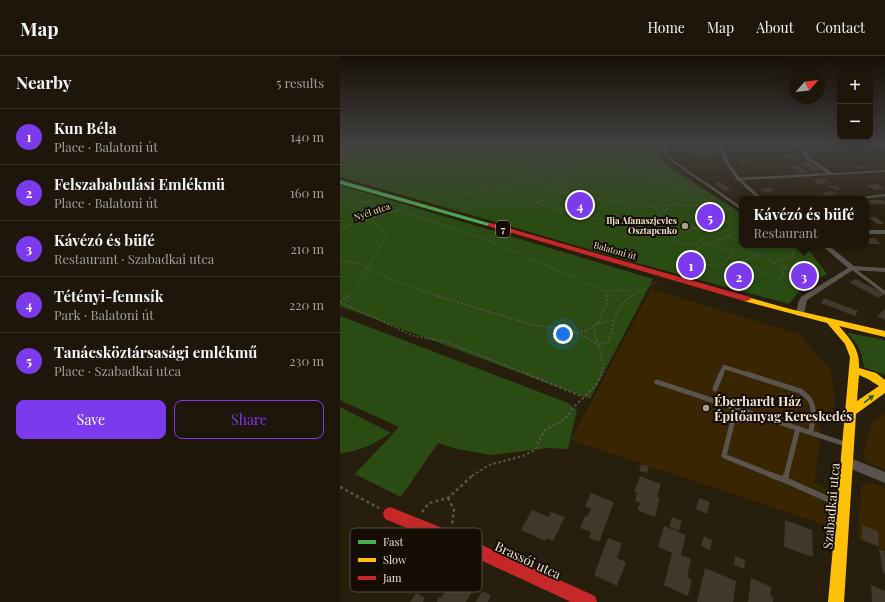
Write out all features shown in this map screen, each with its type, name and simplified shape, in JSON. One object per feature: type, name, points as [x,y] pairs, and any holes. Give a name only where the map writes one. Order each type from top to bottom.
[{"type":"main road","name":"Balatoni út","points":[[340,182],[412,206],[800,314],[885,334]]},
{"type":"main road","name":"Szabadkai utca","points":[[831,322],[853,349],[855,357],[852,412],[836,602]]},
{"type":"main road","points":[[852,412],[885,386],[872,376],[855,370]]},
{"type":"main road","name":"Brassói utca","points":[[390,514],[425,528]]},
{"type":"main road","name":"Brassói utca","points":[[482,553],[589,602]]},
{"type":"street","points":[[731,169],[737,179],[758,196]]},
{"type":"street","points":[[825,169],[832,174]]},
{"type":"street","points":[[737,179],[885,171]]},
{"type":"street","points":[[869,197],[885,195]]},
{"type":"street","points":[[869,232],[885,232]]},
{"type":"street","points":[[828,248],[852,268]]},
{"type":"street","points":[[800,314],[804,299],[852,268],[885,270]]},
{"type":"street","points":[[848,462],[885,478]]},
{"type":"lane","points":[[685,169],[739,207]]},
{"type":"lane","points":[[852,268],[885,293]]},
{"type":"lane","points":[[715,389],[724,367],[800,391],[810,397],[813,403],[811,432]]},
{"type":"lane","points":[[657,382],[849,445]]},
{"type":"lane","points":[[736,408],[724,456],[785,480],[844,507]]},
{"type":"lane","points":[[785,480],[798,428]]},
{"type":"path","name":"Nyél utca","points":[[340,229],[433,198],[459,196],[529,180],[553,169]]},
{"type":"path","points":[[639,169],[661,181],[689,190],[719,207]]},
{"type":"path","points":[[545,170],[567,188],[569,191],[566,193]]},
{"type":"path","points":[[545,170],[541,180],[546,187],[566,193],[648,207],[668,205],[719,207],[731,209]]},
{"type":"path","points":[[562,192],[558,195],[536,203],[646,231],[651,239]]},
{"type":"path","points":[[340,196],[405,213],[480,237],[603,290],[620,291],[642,289]]},
{"type":"path","points":[[646,231],[648,224],[669,206],[668,205]]},
{"type":"path","points":[[371,219],[387,234],[368,270],[354,291],[340,302],[414,336],[447,342],[584,398]]},
{"type":"path","points":[[716,219],[727,221],[731,225],[730,229],[725,231],[708,233],[705,239],[700,243],[692,245],[686,245],[676,241],[674,237],[678,233],[696,228],[707,220],[716,219]]},
{"type":"path","points":[[678,221],[720,239],[730,238],[739,241]]},
{"type":"path","points":[[730,238],[729,235],[732,231],[739,228]]},
{"type":"path","points":[[720,239],[717,243],[703,245],[694,250],[689,255],[691,260],[700,264],[719,263],[728,260],[733,255],[733,251]]},
{"type":"path","points":[[717,243],[721,248],[733,251],[743,250],[757,255],[825,285]]},
{"type":"path","points":[[764,248],[757,255],[738,261],[734,266],[736,271],[743,275],[753,276],[764,273],[773,262],[785,260],[794,256],[793,251],[789,248]]},
{"type":"path","points":[[340,261],[358,262],[363,264],[368,270],[442,298],[533,325],[562,328],[577,333],[599,345],[608,342],[612,334],[614,320],[619,306],[642,289],[659,280]]},
{"type":"path","points":[[778,278],[785,274],[782,272],[785,268]]},
{"type":"path","points":[[417,525],[423,509],[435,500],[448,498],[462,484],[483,468],[528,454],[536,449],[545,430],[565,419],[576,404],[592,390],[603,375],[605,365],[594,331],[608,301],[608,296],[603,290]]},
{"type":"path","points":[[577,333],[583,332],[596,324],[614,320]]},
{"type":"path","points":[[340,487],[390,514]]},
{"type":"path","points":[[448,498],[454,510],[451,528]]},
{"type":"shaded area","points":[[651,289],[799,334],[831,370],[837,423],[819,416],[817,428],[821,430],[815,483],[828,489],[826,525],[571,440]]},
{"type":"shaded area","points":[[885,414],[885,470],[869,464],[863,455],[872,421]]},
{"type":"shaded area","points":[[872,483],[885,488],[885,550],[858,539],[861,486]]},
{"type":"green space","points":[[340,169],[674,169],[739,212],[739,248],[807,248],[827,274],[817,279],[806,274],[803,276],[814,281],[800,290],[789,304],[633,262],[340,177]]},
{"type":"green space","points":[[340,185],[653,279],[590,399],[340,306]]},
{"type":"green space","points":[[340,316],[568,403],[577,410],[568,449],[547,448],[491,455],[457,449],[438,443],[401,497],[355,474],[399,427],[340,400]]},
{"type":"green space","points":[[848,334],[885,340],[885,375],[864,367],[859,349]]},
{"type":"green space","points":[[340,407],[391,433],[361,449],[340,453]]},
{"type":"building","points":[[795,169],[805,169],[809,172],[801,173]]},
{"type":"building","points":[[823,178],[829,182],[823,182],[825,184],[819,185],[813,181],[816,181],[814,180]]},
{"type":"building","points":[[720,182],[731,190],[724,191],[714,183]]},
{"type":"building","points":[[877,184],[885,189],[876,190],[866,186]]},
{"type":"building","points":[[826,185],[837,186],[843,189],[836,190]]},
{"type":"building","points":[[770,188],[774,191],[764,192],[760,189]]},
{"type":"building","points":[[831,191],[836,194],[827,196],[822,193]]},
{"type":"building","points":[[869,200],[884,200],[885,204],[870,204]]},
{"type":"building","points":[[869,217],[876,217],[885,224],[877,224]]},
{"type":"building","points":[[869,238],[875,238],[881,244],[869,244]]},
{"type":"building","points":[[793,267],[807,273],[804,275],[790,268]]},
{"type":"building","points":[[788,270],[806,278],[803,280],[785,272]]},
{"type":"building","points":[[856,279],[885,294],[878,298],[849,282]]},
{"type":"building","points":[[824,298],[858,311],[855,316],[821,303]]},
{"type":"building","points":[[885,309],[885,320],[877,316]]},
{"type":"building","points":[[641,464],[649,466],[647,473],[639,471]]},
{"type":"building","points":[[640,476],[661,484],[657,497],[660,498],[655,517],[637,510],[640,503],[635,501],[637,493],[634,492]]},
{"type":"building","points":[[591,493],[614,502],[599,542],[589,538],[591,532],[580,528],[585,516],[587,517],[591,509],[585,506]]},
{"type":"building","points":[[699,498],[710,502],[707,514],[696,509]]},
{"type":"building","points":[[532,510],[549,517],[551,512],[565,517],[553,541],[546,538],[545,541],[521,530]]},
{"type":"building","points":[[672,517],[682,521],[679,531],[669,527]]},
{"type":"building","points":[[785,520],[812,530],[813,557],[784,547]]},
{"type":"building","points":[[862,525],[878,531],[879,546],[862,540]]},
{"type":"building","points":[[664,526],[686,535],[681,555],[691,559],[687,577],[692,579],[688,596],[664,585],[672,553],[658,547]]},
{"type":"building","points":[[704,536],[712,540],[710,550],[701,546]]},
{"type":"building","points":[[608,538],[622,543],[617,558],[626,562],[617,586],[594,575]]},
{"type":"building","points":[[879,549],[885,551],[885,574],[883,573]]},
{"type":"building","points":[[735,556],[745,560],[744,569],[734,565]]},
{"type":"building","points":[[705,568],[736,581],[733,602],[697,602]]},
{"type":"building","points":[[751,578],[771,587],[770,595],[773,597],[773,602],[748,602]]},
{"type":"building","points":[[871,585],[885,591],[885,602],[872,602]]},
{"type":"building","points":[[482,591],[491,595],[488,602],[476,602]]},
{"type":"building","points":[[445,592],[472,592],[466,602],[437,602],[439,597],[441,598]]},
{"type":"building","points":[[416,593],[425,598],[423,602],[410,602]]},
{"type":"traffic: fast","points":[[340,182],[490,225]]},
{"type":"traffic: slow","points":[[747,299],[788,311],[885,334]]},
{"type":"traffic: slow","points":[[831,322],[849,343],[855,357],[836,602]]},
{"type":"traffic: slow","points":[[855,370],[872,376],[885,385]]},
{"type":"traffic: slow","points":[[852,411],[885,387]]},
{"type":"traffic: jam","points":[[490,225],[747,299]]},
{"type":"traffic: jam","points":[[390,514],[425,528]]},
{"type":"traffic: jam","points":[[482,553],[589,602]]},
{"type":"place","name":"Tétényi-fennsík","points":[[580,205]]},
{"type":"place","name":"Tanácsköztársasági emlékmű","points":[[710,217]]},
{"type":"place","name":"Ilja Afanaszjevics Osztapenko","points":[[685,226]]},
{"type":"place","name":"Kun Béla","points":[[691,265]]},
{"type":"place","name":"Felszababulási Emlékmü","points":[[739,276]]},
{"type":"place","name":"Kávézó és büfé","points":[[804,276]]},
{"type":"place","name":"Éberhardt Ház Építőanyag Kereskedés","points":[[706,408]]}]
